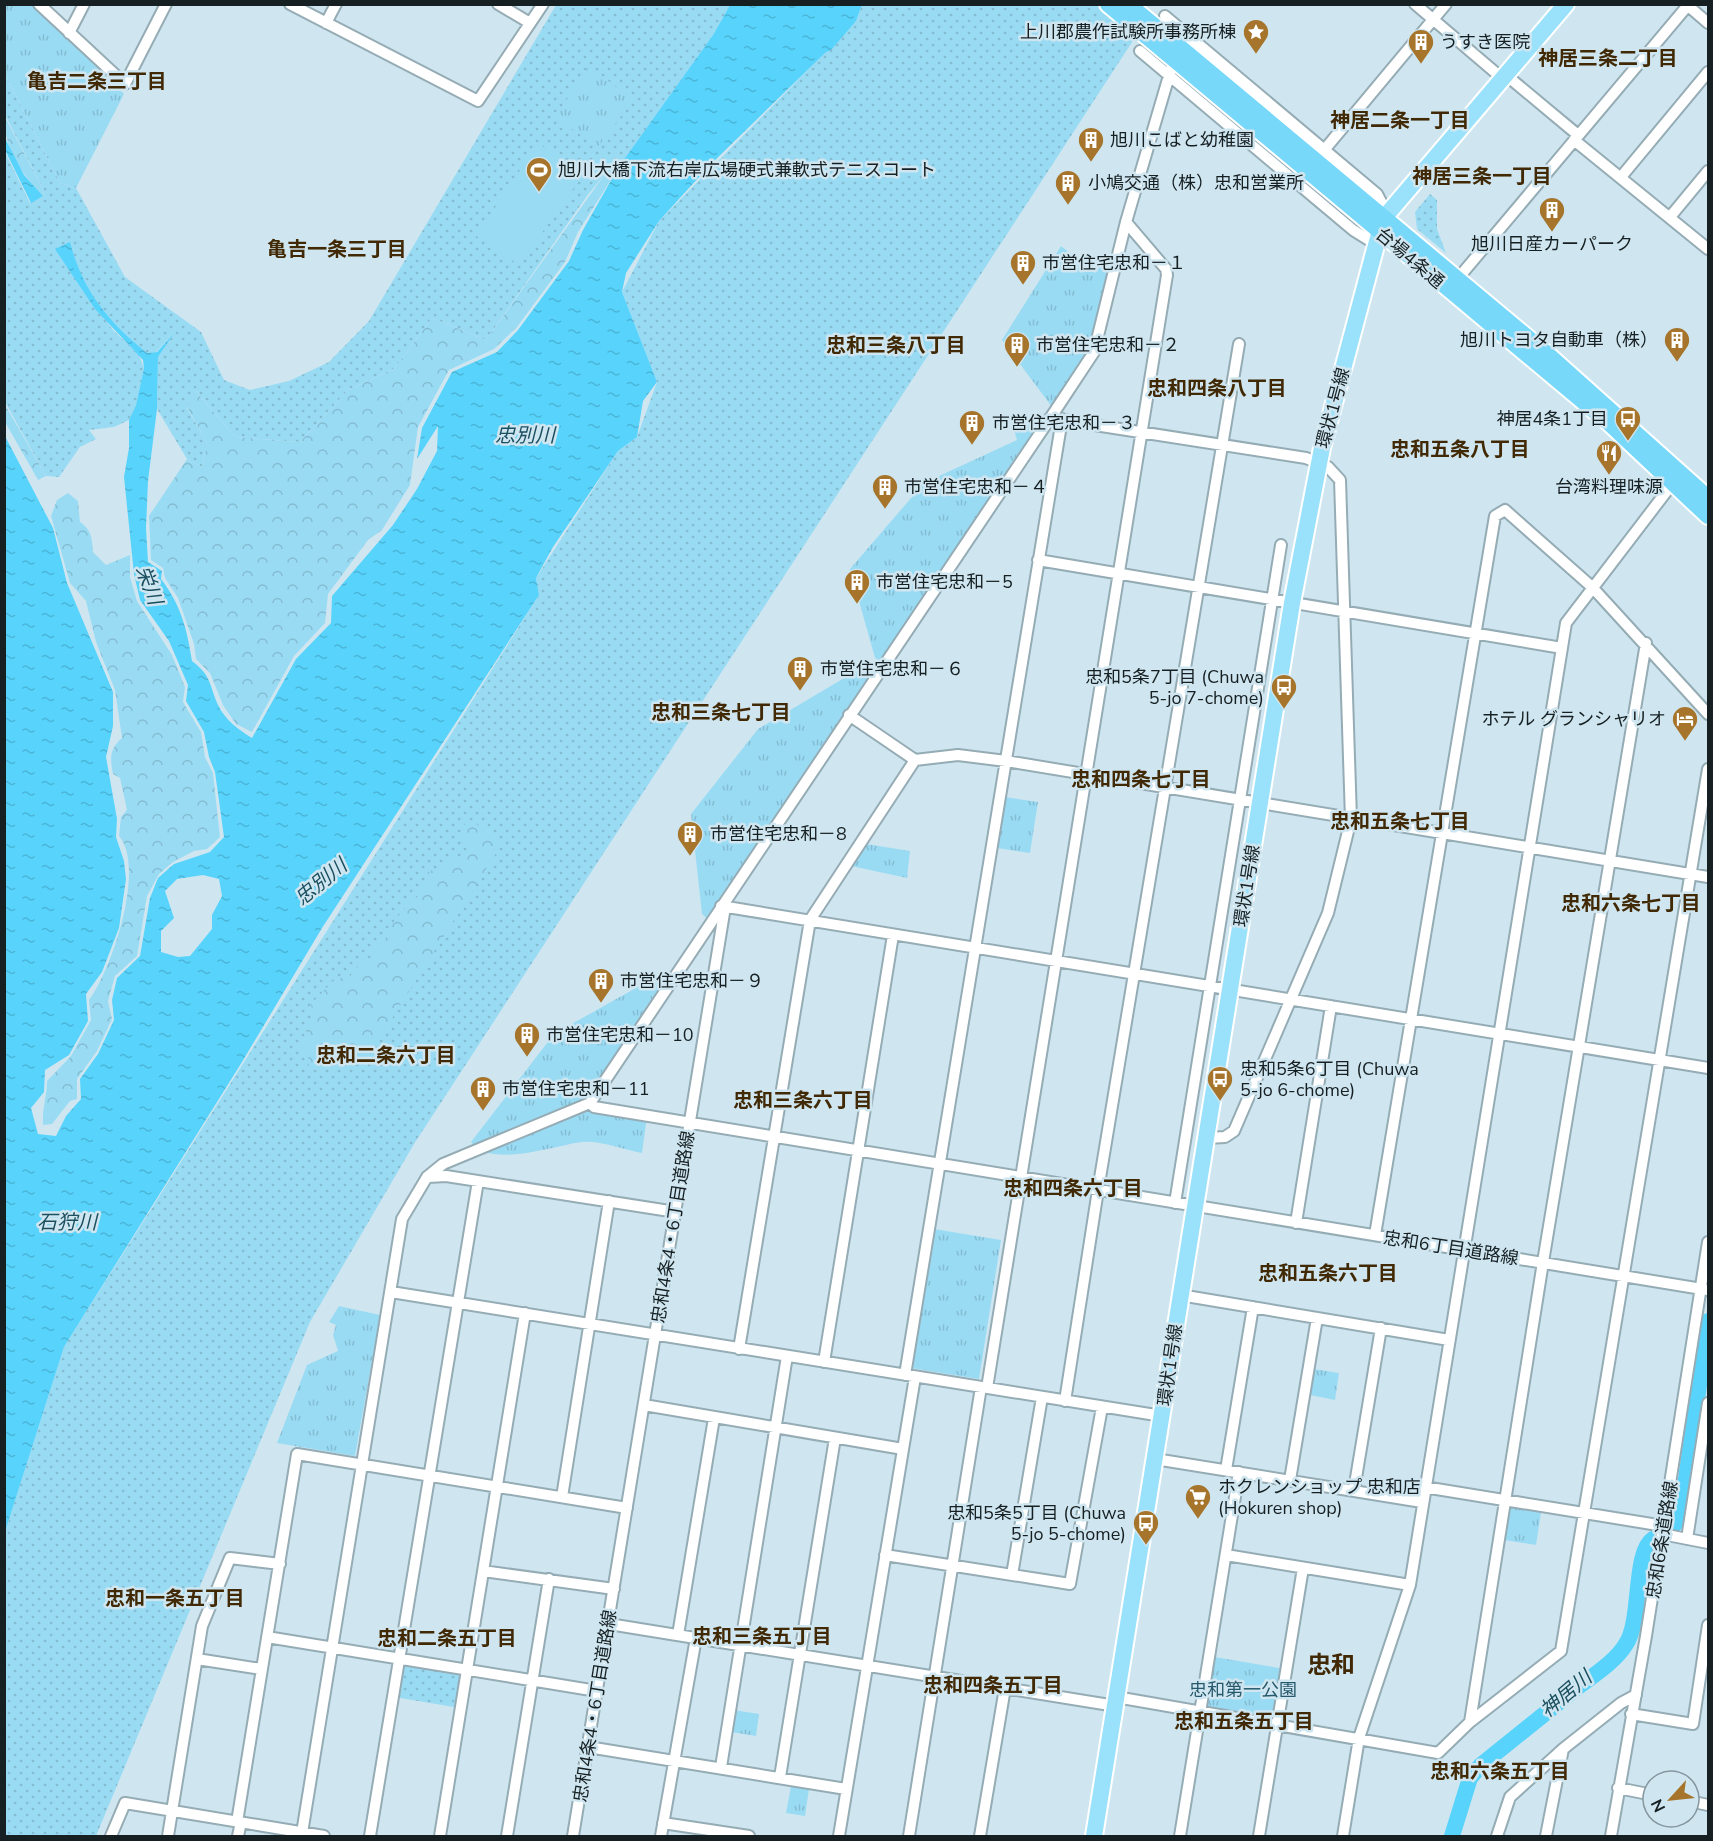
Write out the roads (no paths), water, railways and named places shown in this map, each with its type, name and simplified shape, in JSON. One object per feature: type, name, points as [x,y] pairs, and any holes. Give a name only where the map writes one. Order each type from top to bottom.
[{"type":"highway","name":"台場4条通","points":[[1128,4],[1382,227]]},
{"type":"highway","name":"台場4条通","points":[[1109,6],[1453,285],[1608,423],[1677,477],[1708,498]]},
{"type":"highway","name":"台場4条通","points":[[1677,477],[1708,516]]},
{"type":"main road","name":"環状1号線","points":[[1094,1836],[1292,603],[1319,462],[1382,227],[1566,4]]},
{"type":"street","points":[[39,4],[125,84],[166,4]]},
{"type":"street","points":[[69,33],[84,4]]},
{"type":"street","points":[[290,4],[478,101],[543,4]]},
{"type":"street","points":[[326,23],[336,4]]},
{"type":"street","points":[[498,4],[530,23]]},
{"type":"street","points":[[1415,4],[1708,249]]},
{"type":"street","points":[[1325,149],[1446,4]]},
{"type":"street","points":[[1453,285],[1688,5],[1708,23]]},
{"type":"street","points":[[1140,51],[1170,72],[1353,230],[1382,227],[1377,194],[1165,16]]},
{"type":"street","points":[[302,1833],[402,1219],[428,1177],[443,1164],[590,1103],[723,907],[849,715],[1056,418],[1094,352],[1126,222],[1170,72]]},
{"type":"street","points":[[1621,177],[1708,72]]},
{"type":"street","points":[[1670,217],[1708,171]]},
{"type":"street","points":[[909,1836],[1056,961],[1167,275],[1166,269],[1126,222]]},
{"type":"street","points":[[1065,1401],[1164,788],[1239,344]]},
{"type":"street","points":[[1056,418],[1319,462],[1336,473],[1341,480],[1351,819],[1328,913],[1234,1131],[1225,1137],[1207,1138]]},
{"type":"street","points":[[839,1836],[903,1449],[910,1376],[940,1164],[1038,560],[1056,418]]},
{"type":"street","points":[[1343,1836],[1359,1738],[1410,1585],[1566,623],[1677,477]]},
{"type":"street","points":[[1375,1235],[1495,516],[1505,510],[1592,588],[1708,714]]},
{"type":"street","points":[[1174,1203],[1281,545]]},
{"type":"street","points":[[1038,560],[1562,648]]},
{"type":"street","points":[[1470,1722],[1542,1262],[1646,644]]},
{"type":"street","points":[[849,715],[915,760],[958,755],[1006,761],[1085,776],[1708,877]]},
{"type":"street","points":[[739,1348],[810,920],[915,760]]},
{"type":"street","points":[[609,1624],[1005,1688],[1201,1711],[1438,1753],[1470,1722],[1561,1651],[1708,769]]},
{"type":"street","points":[[723,907],[1708,1068]]},
{"type":"street","points":[[590,1103],[594,1107],[689,1122],[723,907]]},
{"type":"street","points":[[824,1362],[893,935]]},
{"type":"street","points":[[1296,1223],[1331,1006]]},
{"type":"street","name":"忠和4条4・6丁目道路線","points":[[573,1836],[689,1122],[1194,1206]]},
{"type":"street","points":[[428,1177],[446,1176],[478,1180],[676,1212]]},
{"type":"street","points":[[370,1836],[478,1180]]},
{"type":"street","points":[[562,1497],[609,1202]]},
{"type":"street","name":"忠和6丁目道路線","points":[[1194,1206],[1705,1289]]},
{"type":"street","name":"忠和6条道路線","points":[[1611,1836],[1705,1289],[1708,1242]]},
{"type":"street","points":[[391,1292],[1162,1416]]},
{"type":"street","points":[[1180,1295],[1449,1340]]},
{"type":"street","points":[[1226,1470],[1253,1307]]},
{"type":"street","points":[[440,1836],[525,1313]]},
{"type":"street","points":[[1290,1480],[1317,1318]]},
{"type":"street","points":[[1354,1490],[1381,1328]]},
{"type":"street","points":[[721,1767],[787,1356]]},
{"type":"street","points":[[1012,1575],[1042,1397]]},
{"type":"street","points":[[1687,1539],[1708,1403]]},
{"type":"street","points":[[644,1405],[903,1449]]},
{"type":"street","points":[[885,1556],[1071,1584],[1102,1407]]},
{"type":"street","points":[[678,1635],[714,1418]]},
{"type":"street","points":[[780,1777],[835,1438]]},
{"type":"street","points":[[238,1836],[261,1670],[297,1454],[627,1508]]},
{"type":"street","points":[[1155,1459],[1422,1502]]},
{"type":"street","points":[[1180,1836],[1239,1472]]},
{"type":"street","points":[[1424,1488],[1585,1513],[1663,1530],[1687,1539],[1708,1543]]},
{"type":"street","points":[[1226,1555],[1410,1585]]},
{"type":"street","points":[[168,1836],[202,1626],[231,1558],[280,1564]]},
{"type":"street","points":[[1259,1836],[1303,1568]]},
{"type":"street","points":[[483,1570],[614,1589]]},
{"type":"street","points":[[507,1836],[549,1580]]},
{"type":"street","points":[[1631,1714],[1693,1724],[1708,1625]]},
{"type":"street","points":[[267,1637],[597,1691]]},
{"type":"street","points":[[661,1836],[696,1638]]},
{"type":"street","points":[[197,1659],[261,1670]]},
{"type":"street","points":[[980,1836],[1005,1688]]},
{"type":"street","points":[[1497,1836],[1510,1797],[1563,1749],[1621,1703],[1636,1695]]},
{"type":"street","points":[[588,1747],[846,1789]]},
{"type":"street","points":[[1546,1836],[1563,1749]]},
{"type":"street","points":[[1618,1788],[1641,1793]]},
{"type":"street","points":[[111,1836],[125,1803],[317,1836]]},
{"type":"street","points":[[663,1823],[748,1836]]},
{"type":"water","name":"忠別川","points":[[730,5],[862,5],[856,21],[831,50],[826,52],[710,165],[659,221],[626,273],[622,292],[657,382],[643,401],[637,437],[618,451],[553,547],[536,578],[539,595],[322,928],[242,1062],[64,1347],[5,1532],[5,436],[53,528],[67,583],[113,692],[113,726],[106,757],[117,819],[116,837],[124,861],[126,879],[119,928],[102,972],[86,994],[88,1021],[69,1055],[45,1070],[44,1092],[31,1108],[38,1134],[56,1136],[66,1116],[81,1099],[80,1079],[98,1054],[114,1020],[112,1000],[117,978],[140,956],[150,898],[158,878],[174,864],[210,852],[224,837],[215,772],[209,757],[204,732],[186,701],[188,685],[169,641],[140,600],[134,574],[124,477],[129,448],[129,420],[136,405],[144,368],[143,360],[95,309],[55,249],[70,242],[82,276],[99,304],[120,329],[147,353],[157,352],[175,332],[158,357],[157,409],[148,481],[146,528],[148,562],[162,571],[161,579],[174,598],[182,618],[192,661],[207,676],[218,705],[233,724],[252,738],[296,659],[331,623],[332,596],[393,525],[417,489],[437,451],[438,426],[417,459],[422,428],[452,372],[497,352],[518,330],[569,261],[583,230],[618,168],[713,35]],"holes":[[[203,875],[219,879],[222,896],[212,915],[212,929],[190,956],[178,957],[161,952],[161,931],[174,918],[165,891],[177,879]]]},
{"type":"water","points":[[5,138],[24,175],[43,196],[31,203],[5,150]]},
{"type":"waterway","name":"神居川","points":[[1675,1524],[1681,1515],[1708,1321]]},
{"type":"waterway","name":"神居川","points":[[1452,1836],[1470,1778],[1481,1765],[1604,1667],[1626,1644],[1634,1619],[1643,1558],[1647,1546],[1653,1539]]},
{"type":"place","name":"上川郡農作試験所事務所棟","points":[[1256,55]]},
{"type":"place","name":"うすき医院","points":[[1421,65]]},
{"type":"place","name":"旭川こばと幼稚園","points":[[1091,163]]},
{"type":"place","name":"旭川大橋下流右岸広場硬式兼軟式テニスコート","points":[[539,193]]},
{"type":"place","name":"小鳩交通（株）忠和営業所","points":[[1068,206]]},
{"type":"place","name":"旭川日産カーパーク","points":[[1552,233]]},
{"type":"place","name":"市営住宅忠和－１","points":[[1023,286]]},
{"type":"place","name":"旭川トヨタ自動車（株）","points":[[1677,363]]},
{"type":"place","name":"市営住宅忠和－２","points":[[1017,368]]},
{"type":"place","name":"神居4条1丁目","points":[[1628,442]]},
{"type":"place","name":"市営住宅忠和－３","points":[[972,446]]},
{"type":"place","name":"台湾料理味源","points":[[1609,476]]},
{"type":"place","name":"市営住宅忠和－４","points":[[885,510]]},
{"type":"place","name":"市営住宅忠和－5","points":[[857,605]]},
{"type":"place","name":"市営住宅忠和－６","points":[[800,692]]},
{"type":"place","name":"忠和5条7丁目 (Chuwa 5-jo 7-chome)","points":[[1284,710]]},
{"type":"place","name":"ホテル グランシャリオ","points":[[1685,742]]},
{"type":"place","name":"市営住宅忠和－8","points":[[690,857]]},
{"type":"place","name":"市営住宅忠和－９","points":[[601,1004]]},
{"type":"place","name":"市営住宅忠和－10","points":[[527,1058]]},
{"type":"place","name":"忠和5条6丁目 (Chuwa 5-jo 6-chome)","points":[[1220,1102]]},
{"type":"place","name":"市営住宅忠和－11","points":[[483,1112]]},
{"type":"place","name":"ホクレンショップ 忠和店 (Hokuren shop)","points":[[1198,1520]]},
{"type":"place","name":"忠和5条5丁目 (Chuwa 5-jo 5-chome)","points":[[1146,1546]]},
{"type":"district","name":"神居三条二丁目","points":[[1608,58]]},
{"type":"district","name":"亀吉二条三丁目","points":[[97,81]]},
{"type":"district","name":"神居二条一丁目","points":[[1400,120]]},
{"type":"district","name":"神居三条一丁目","points":[[1482,176]]},
{"type":"district","name":"亀吉一条三丁目","points":[[337,249]]},
{"type":"district","name":"忠和三条八丁目","points":[[896,345]]},
{"type":"district","name":"忠和四条八丁目","points":[[1217,388]]},
{"type":"district","name":"忠和五条八丁目","points":[[1460,449]]},
{"type":"district","name":"忠和三条七丁目","points":[[721,712]]},
{"type":"district","name":"忠和四条七丁目","points":[[1141,779]]},
{"type":"district","name":"忠和五条七丁目","points":[[1400,821]]},
{"type":"district","name":"忠和六条七丁目","points":[[1631,903]]},
{"type":"district","name":"忠和二条六丁目","points":[[386,1055]]},
{"type":"district","name":"忠和三条六丁目","points":[[803,1100]]},
{"type":"district","name":"忠和四条六丁目","points":[[1073,1188]]},
{"type":"district","name":"忠和五条六丁目","points":[[1328,1273]]},
{"type":"district","name":"忠和一条五丁目","points":[[175,1598]]},
{"type":"district","name":"忠和三条五丁目","points":[[762,1636]]},
{"type":"district","name":"忠和二条五丁目","points":[[447,1638]]},
{"type":"district","name":"忠和","points":[[1331,1665]]},
{"type":"district","name":"忠和四条五丁目","points":[[993,1685]]},
{"type":"district","name":"忠和五条五丁目","points":[[1244,1721]]},
{"type":"district","name":"忠和六条五丁目","points":[[1500,1771]]},
{"type":"water label","name":"栄川","points":[[149,585]]},
{"type":"water label","name":"石狩川","points":[[67,1222]]},
{"type":"park label","name":"忠和第一公園","points":[[1243,1690]]}]
